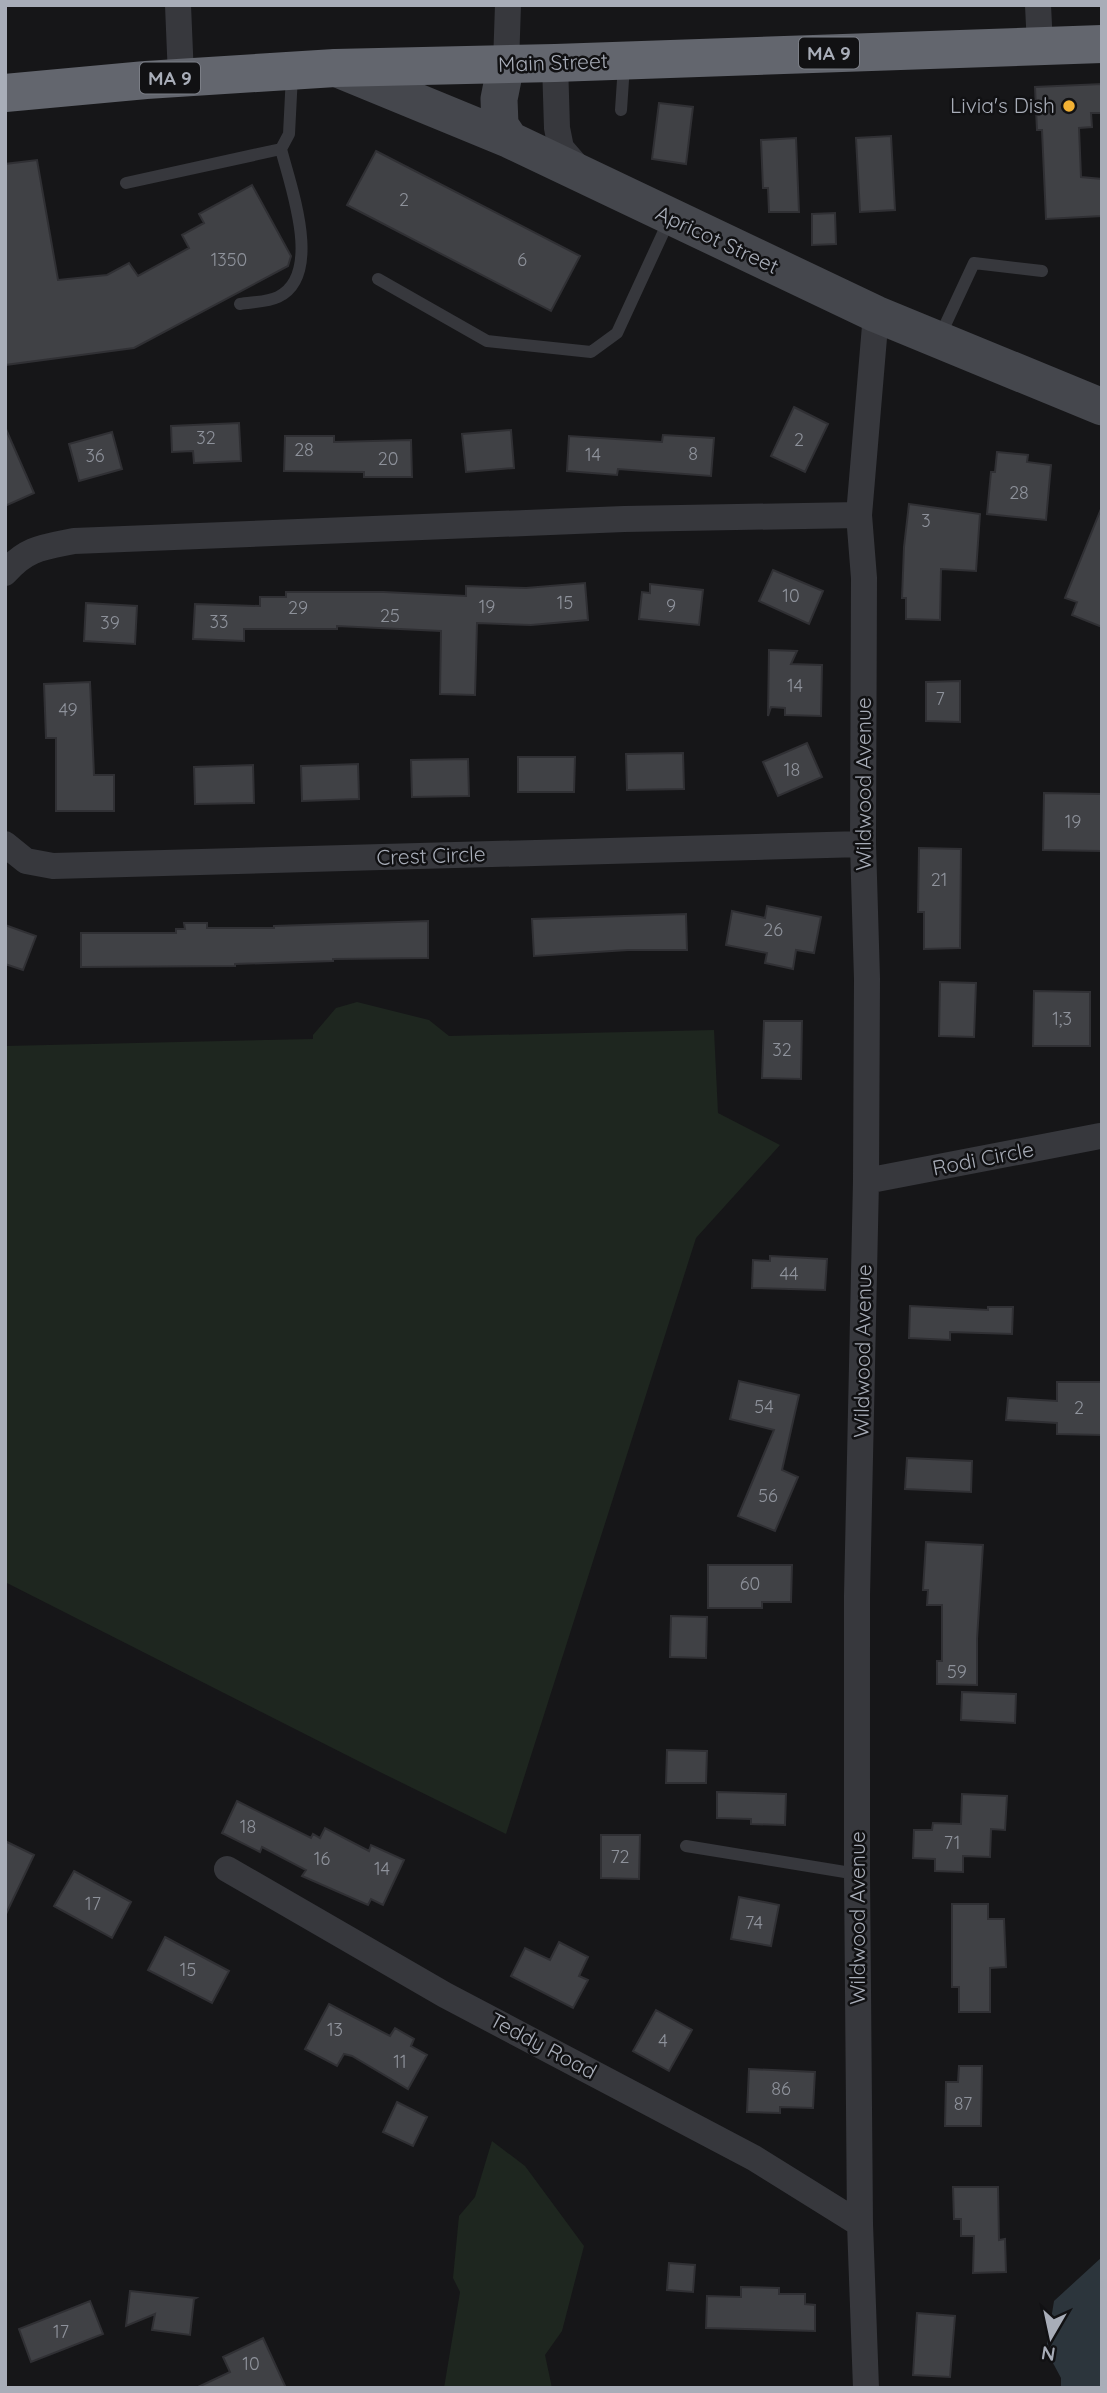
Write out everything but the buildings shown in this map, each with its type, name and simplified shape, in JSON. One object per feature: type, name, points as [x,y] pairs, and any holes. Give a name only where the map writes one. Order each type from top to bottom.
[{"type":"highway","name":"Main Street","points":[[5,93],[335,68],[1102,44]]},
{"type":"street","points":[[178,5],[181,78]]},
{"type":"street","points":[[508,5],[506,64],[499,99],[500,125],[510,140]]},
{"type":"street","points":[[1038,5],[1040,46]]},
{"type":"street","points":[[555,63],[557,128],[561,148],[587,178]]},
{"type":"street","name":"Apricot Street","points":[[335,68],[510,140],[876,314],[1102,407]]},
{"type":"street","name":"Wildwood Avenue","points":[[866,2388],[860,2224],[857,1596],[866,1181],[867,979],[863,844],[864,578],[859,515],[876,314]]},
{"type":"street","points":[[5,573],[27,553],[41,547],[74,541],[624,519],[859,515]]},
{"type":"street","name":"Crest Circle","points":[[5,844],[26,861],[53,866],[863,844]]},
{"type":"street","name":"Rodi Circle","points":[[866,1181],[1100,1136]]},
{"type":"street","name":"Teddy Road","points":[[226,1869],[446,1995],[754,2158],[860,2224]]},
{"type":"lane","points":[[621,110],[624,60]]},
{"type":"lane","points":[[240,304],[279,297],[296,281],[304,243],[281,149],[289,134],[293,71]]},
{"type":"lane","points":[[126,183],[281,149]]},
{"type":"lane","points":[[378,279],[487,341],[591,352],[617,333],[671,218]]},
{"type":"lane","points":[[939,340],[974,263],[1042,271]]},
{"type":"lane","points":[[685,1846],[858,1874]]},
{"type":"shaded area","points":[[357,1002],[429,1020],[449,1036],[714,1030],[718,1113],[780,1145],[696,1238],[506,1834],[5,1582],[5,1046],[313,1039],[313,1035],[336,1008]]},
{"type":"shaded area","points":[[492,2141],[525,2166],[584,2246],[562,2331],[545,2355],[552,2388],[444,2388],[460,2292],[453,2278],[459,2216],[475,2197]]},
{"type":"shaded area","points":[[1102,2257],[1102,2388],[1061,2388],[1061,2378],[1046,2350],[1054,2301]]},
{"type":"place","name":"Livia's Dish","points":[[1069,106]]}]
